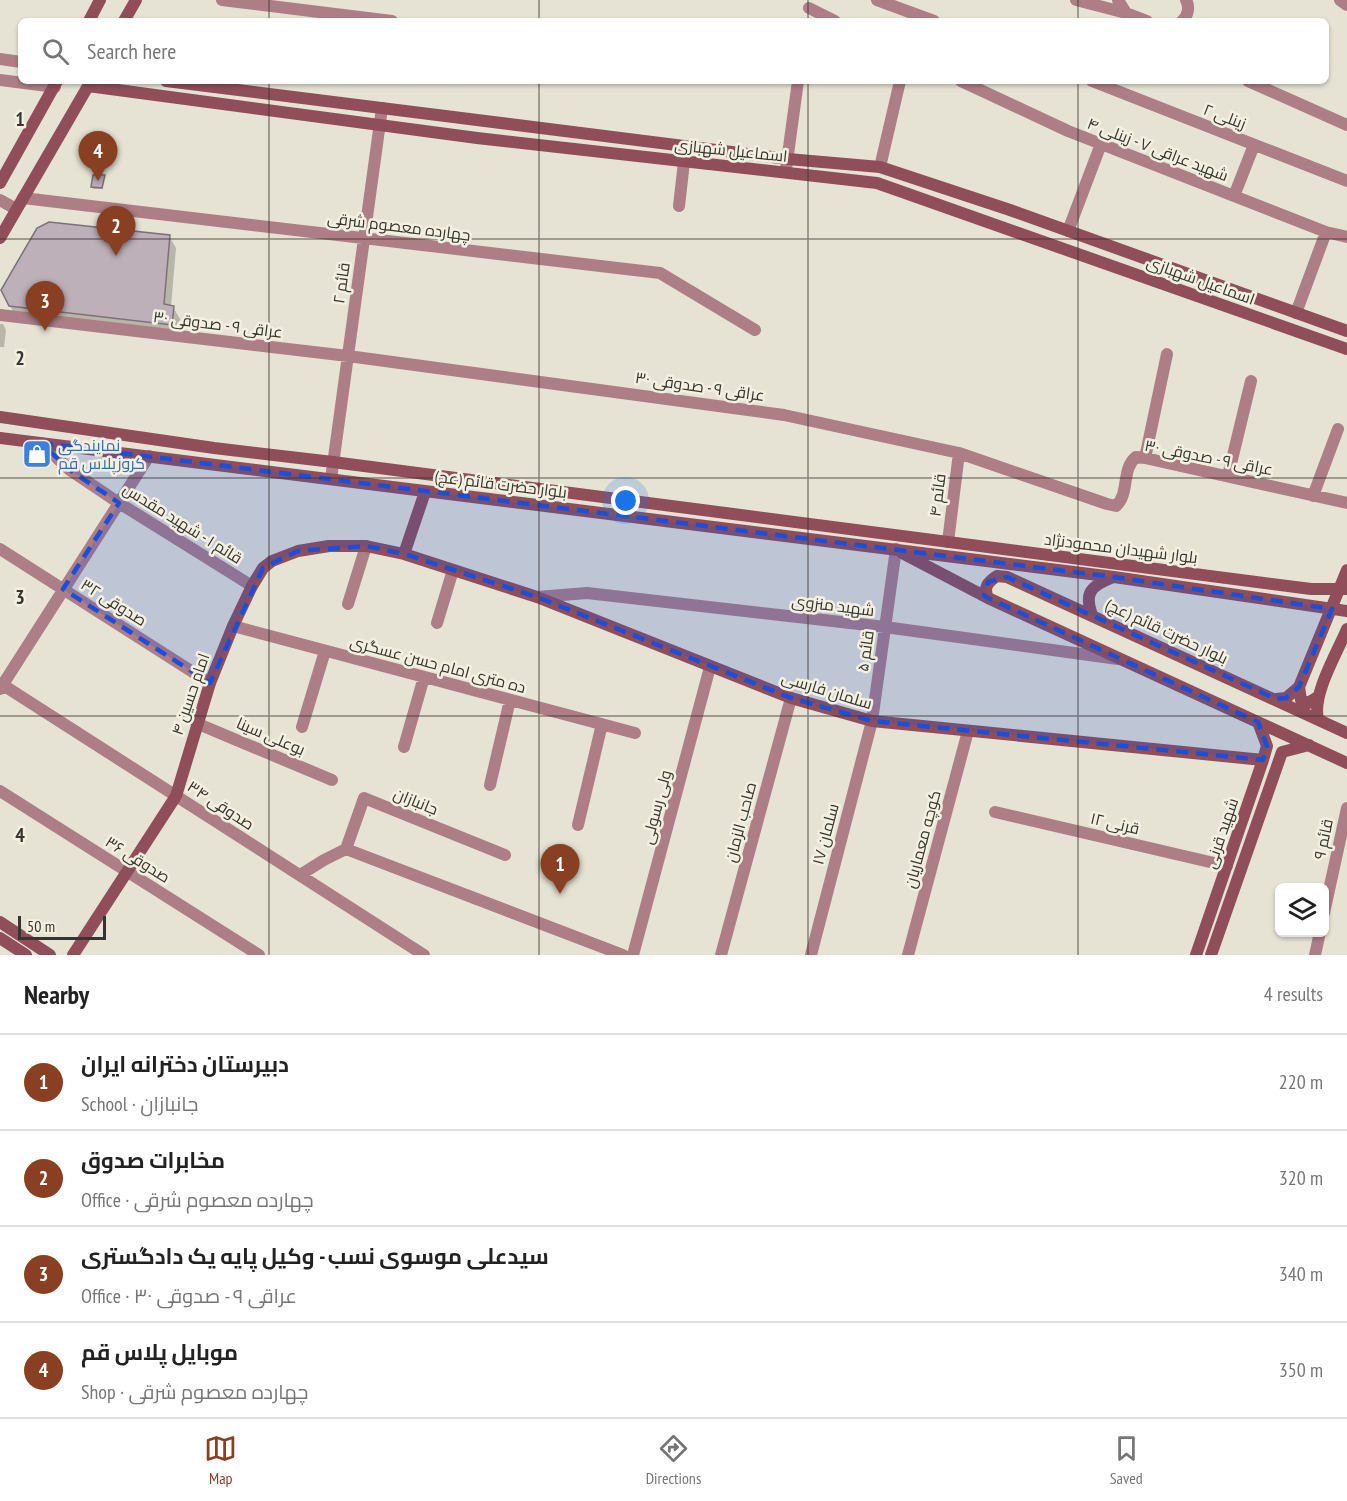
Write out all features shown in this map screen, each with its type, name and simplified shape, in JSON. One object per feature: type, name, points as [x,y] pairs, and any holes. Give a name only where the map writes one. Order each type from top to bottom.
[{"type":"main road","points":[[91,18],[100,0]]},
{"type":"main road","points":[[126,18],[136,0]]},
{"type":"main road","points":[[0,183],[56,84]]},
{"type":"main road","points":[[0,238],[88,84]]},
{"type":"main road","name":"اسماعیل شهبازی","points":[[96,84],[380,125],[884,185],[1347,349]]},
{"type":"main road","name":"اسماعیل شهبازی","points":[[190,84],[788,159],[880,167],[1068,231],[1347,331]]},
{"type":"main road","name":"بلوار حضرت قائم (عج)","points":[[0,417],[214,448],[891,534]]},
{"type":"main road","name":"بلوار حضرت قائم (عج)","points":[[0,438],[896,549],[988,598],[1347,763]]},
{"type":"main road","points":[[404,554],[425,492]]},
{"type":"main road","name":"بلوار شهیدان محمودنژاد","points":[[891,534],[1311,589],[1343,589]]},
{"type":"main road","name":"امام حسین ۴","points":[[73,955],[176,796],[196,723],[210,683],[233,626],[252,585],[263,568],[298,550],[329,546],[366,546],[404,554]]},
{"type":"main road","name":"بلوار شهیدان محمودنژاد","points":[[896,549],[1114,577],[1347,611]]},
{"type":"main road","name":"سلمان فارسی","points":[[404,554],[537,597],[791,699],[872,721],[1263,760]]},
{"type":"main road","points":[[1276,699],[1287,698],[1299,687],[1332,609],[1343,589],[1347,570]]},
{"type":"main road","name":"بلوار حضرت قائم (عج)","points":[[988,598],[985,591],[988,582],[996,576],[1007,577],[1347,733]]},
{"type":"main road","points":[[1092,615],[1088,602],[1089,594],[1100,583],[1114,577]]},
{"type":"main road","points":[[1318,719],[1315,709],[1318,697],[1347,629]]},
{"type":"main road","points":[[1299,687],[1301,700],[1308,703],[1318,697]]},
{"type":"main road","points":[[1258,722],[1267,746],[1273,742],[1280,746],[1282,753],[1309,745]]},
{"type":"main road","name":"شهید قرنی","points":[[1196,955],[1267,746]]},
{"type":"main road","name":"شهید قرنی","points":[[1211,955],[1282,753]]},
{"type":"main road","points":[[0,922],[50,955]]},
{"type":"main road","points":[[0,938],[26,955]]},
{"type":"street","points":[[222,0],[368,18]]},
{"type":"street","points":[[876,0],[926,18]]},
{"type":"street","points":[[1076,0],[1140,18]]},
{"type":"street","points":[[1118,0],[1126,13]]},
{"type":"street","points":[[1184,18],[1188,12],[1186,0]]},
{"type":"street","points":[[1340,0],[1347,5]]},
{"type":"street","points":[[808,10],[828,18]]},
{"type":"street","points":[[0,59],[18,62]]},
{"type":"street","points":[[0,80],[18,81]]},
{"type":"street","points":[[786,174],[798,84]]},
{"type":"street","points":[[880,167],[899,84]]},
{"type":"street","name":"شهید عراقی ۷ - زینلی ۴","points":[[967,84],[1068,131],[1326,232],[1347,237]]},
{"type":"street","name":"زینلی ۲","points":[[1100,84],[1347,181]]},
{"type":"street","points":[[1255,84],[1347,125]]},
{"type":"street","name":"قائم ۲","points":[[331,479],[382,108]]},
{"type":"street","points":[[1068,231],[1101,144]]},
{"type":"street","points":[[1234,196],[1254,145]]},
{"type":"street","points":[[679,206],[684,162]]},
{"type":"street","name":"چهارده معصوم شرقی","points":[[23,198],[660,273],[755,330]]},
{"type":"street","points":[[0,200],[16,209]]},
{"type":"street","points":[[1296,313],[1326,232]]},
{"type":"street","name":"عراقی ۹ - صدوقی ۳۰","points":[[0,315],[348,356],[784,415],[958,453],[1116,506],[1122,500],[1129,465],[1136,457],[1347,503]]},
{"type":"street","points":[[1144,458],[1167,354]]},
{"type":"street","points":[[1228,476],[1251,381]]},
{"type":"street","points":[[1313,496],[1338,429]]},
{"type":"street","name":"قائم ۱ - شهید مقدس","points":[[41,443],[70,470],[119,503],[252,585]]},
{"type":"street","name":"قائم ۴","points":[[948,542],[958,453]]},
{"type":"street","points":[[1,685],[149,456]]},
{"type":"street","points":[[348,604],[366,546]]},
{"type":"street","name":"صدوقی ۳۲","points":[[0,549],[210,683]]},
{"type":"street","name":"قائم ۵","points":[[872,721],[896,549]]},
{"type":"street","points":[[437,623],[453,570]]},
{"type":"street","name":"شهید منزوی","points":[[537,597],[587,593],[885,627],[1125,660]]},
{"type":"street","name":"ده متری امام حسن عسگری","points":[[233,626],[636,733]]},
{"type":"street","points":[[302,727],[325,651]]},
{"type":"street","name":"ولی رسولی","points":[[633,955],[711,667]]},
{"type":"street","points":[[404,747],[424,677]]},
{"type":"street","name":"صدوقی ۳۴","points":[[1,685],[424,955]]},
{"type":"street","name":"صاحب الزمان","points":[[721,955],[791,699]]},
{"type":"street","points":[[490,785],[510,700]]},
{"type":"street","name":"سلمان ۱۷","points":[[811,955],[872,721]]},
{"type":"street","name":"بوعلی سینا","points":[[196,723],[332,780]]},
{"type":"street","points":[[578,825],[602,724]]},
{"type":"street","name":"کوچه معماریان","points":[[908,955],[968,731]]},
{"type":"street","name":"صدوقی ۳۶","points":[[0,791],[259,955]]},
{"type":"street","name":"جانبازان","points":[[345,849],[364,798],[505,855]]},
{"type":"street","name":"قائم ۹","points":[[1329,890],[1347,808]]},
{"type":"street","name":"قرنی ۱۲","points":[[995,812],[1227,866]]},
{"type":"street","points":[[300,875],[345,849],[623,955]]},
{"type":"street","points":[[1315,955],[1319,937]]},
{"type":"highlighted area","points":[[41,443],[1114,577],[1332,609],[1299,687],[1286,698],[1276,699],[1007,577],[988,582],[984,596],[1258,722],[1267,746],[1263,760],[872,721],[791,698],[537,597],[404,554],[366,546],[298,551],[263,568],[210,683],[63,589],[119,503],[70,470]]},
{"type":"building","points":[[93,175],[105,175],[102,188],[91,187]]},
{"type":"building","points":[[49,222],[170,235],[164,304],[174,306],[172,325],[9,306],[1,290],[37,228]]},
{"type":"place","name":"موبایل پلاس قم","points":[[98,181]]},
{"type":"place","name":"مخابرات صدوق","points":[[116,256]]},
{"type":"place","name":"سیدعلی موسوی نسب - وکیل پایه یک دادگستری","points":[[45,331]]},
{"type":"place","name":"نمایندگی کروزپلاس قم","points":[[37,454]]},
{"type":"place","name":"دبیرستان دخترانه ایران","points":[[560,894]]}]
